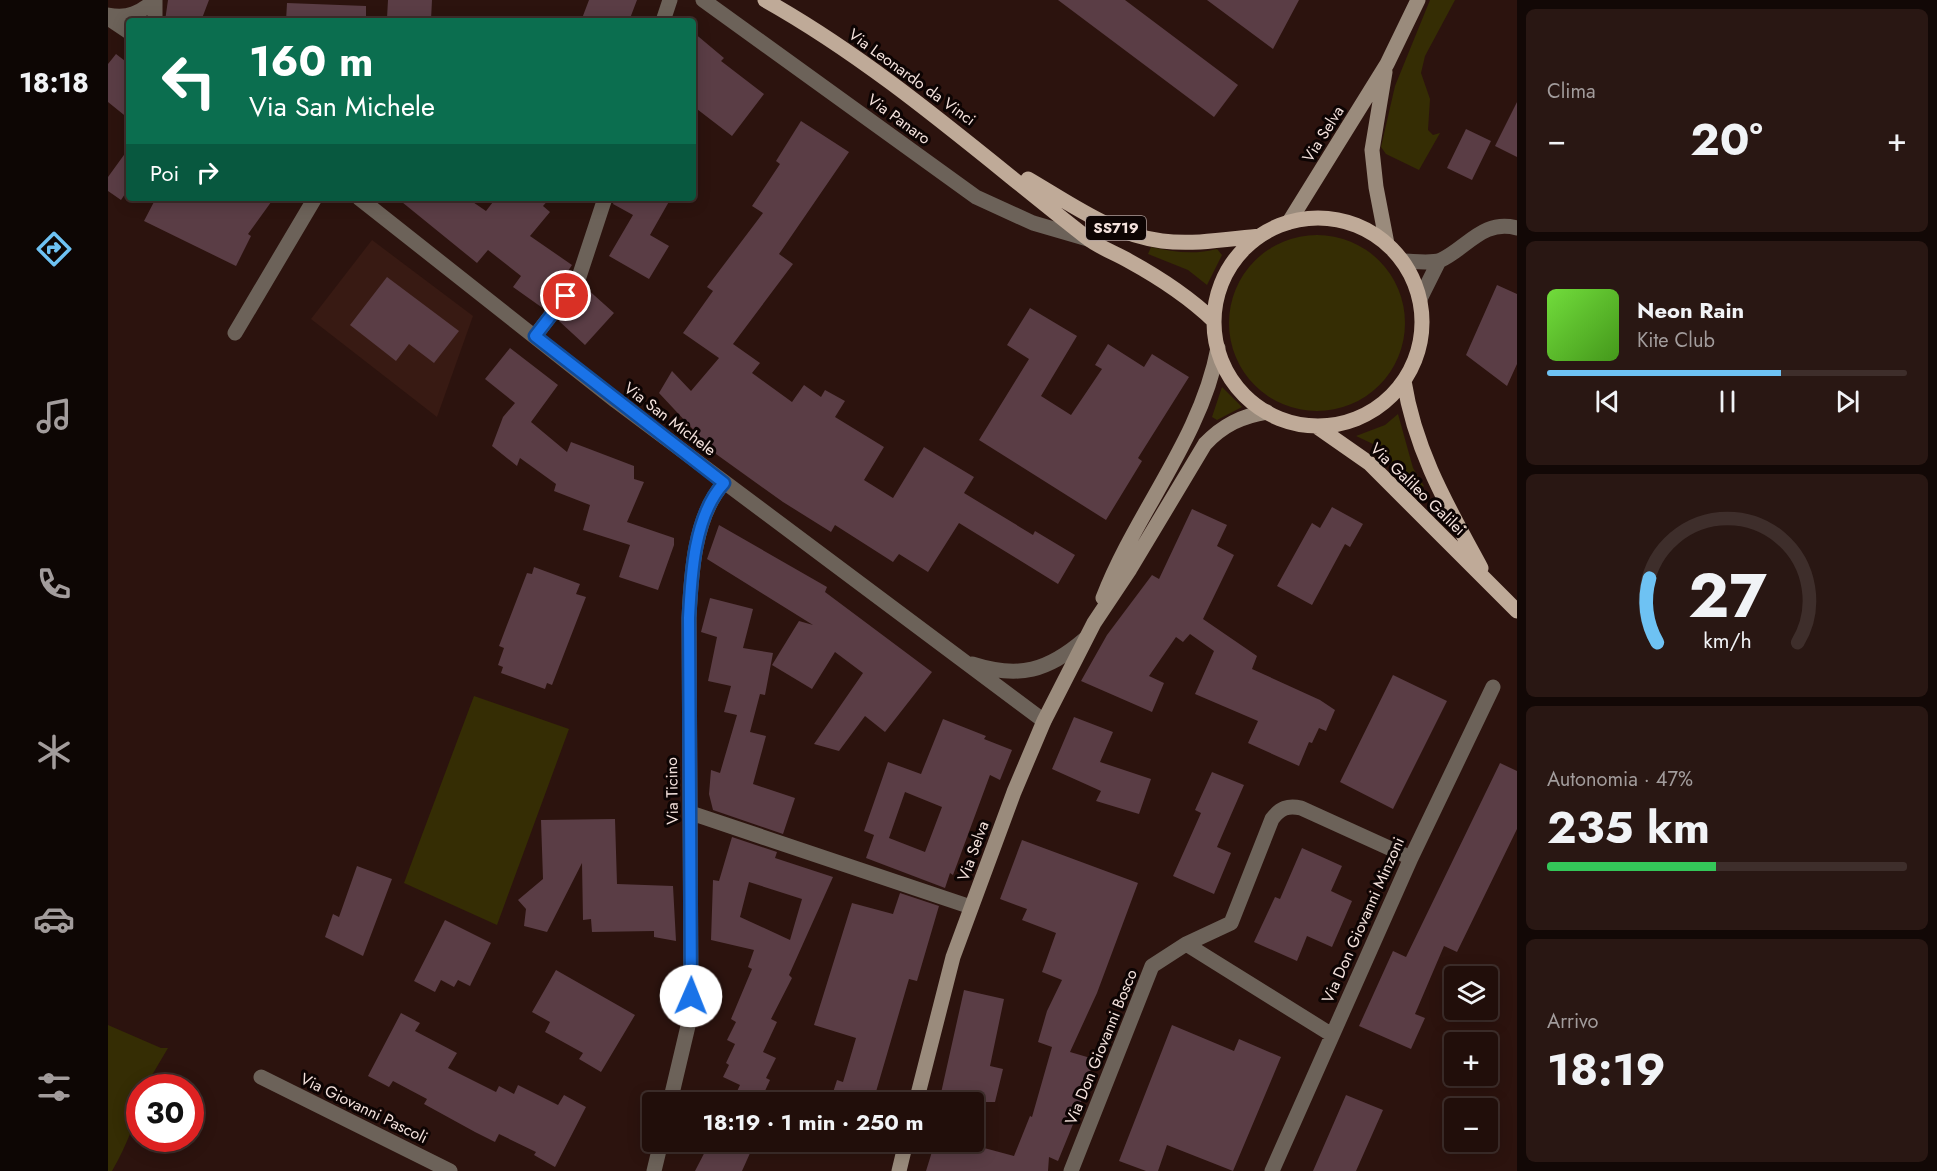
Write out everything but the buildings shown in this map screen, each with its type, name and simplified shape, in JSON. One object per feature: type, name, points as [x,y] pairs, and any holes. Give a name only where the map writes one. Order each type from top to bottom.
[{"type":"main road","name":"Via Leonardo da Vinci","points":[[765,0],[814,27],[989,156],[1088,239],[1171,285],[1214,321]]},
{"type":"main road","name":"Via Leonardo da Vinci","points":[[787,0],[814,27]]},
{"type":"main road","name":"Via Selva","points":[[1289,222],[1387,64],[1418,0]]},
{"type":"main road","name":"Via Selva","points":[[1387,64],[1372,150],[1376,187],[1387,244]]},
{"type":"main road","name":"Via Leonardo da Vinci","points":[[989,156],[1105,224],[1142,237],[1163,241],[1192,242],[1260,237]]},
{"type":"main road","points":[[1318,218],[1348,222],[1387,244],[1403,261],[1420,298],[1421,342],[1404,381],[1380,406],[1350,421],[1316,426],[1283,420],[1268,412],[1236,385],[1218,348],[1214,321],[1215,306],[1224,278],[1240,254],[1260,237],[1289,222],[1318,218]]},
{"type":"main road","name":"Via Selva","points":[[1094,623],[1116,566],[1204,401],[1218,348]]},
{"type":"main road","name":"Via Galileo Galilei","points":[[1404,381],[1412,424],[1435,485],[1490,584]]},
{"type":"main road","name":"Via Selva","points":[[919,1092],[953,957],[971,906],[1014,792],[1044,721],[1085,639],[1205,444],[1234,422],[1246,416],[1268,412]]},
{"type":"main road","name":"Via Galileo Galilei","points":[[1316,426],[1369,463],[1517,611]]},
{"type":"main road","points":[[899,1171],[904,1152]]},
{"type":"street","points":[[108,17],[127,17],[138,13],[155,0]]},
{"type":"street","points":[[154,18],[155,0]]},
{"type":"street","points":[[664,18],[670,0]]},
{"type":"street","name":"Via Panaro","points":[[703,0],[976,197],[1033,223],[1088,239]]},
{"type":"street","points":[[108,17],[126,30]]},
{"type":"street","points":[[235,333],[313,201]]},
{"type":"street","name":"Via San Michele","points":[[363,201],[724,483],[1044,721]]},
{"type":"street","points":[[535,336],[578,280],[604,201]]},
{"type":"street","points":[[1420,298],[1439,261],[1479,232],[1491,228],[1517,228]]},
{"type":"street","points":[[1403,261],[1439,261]]},
{"type":"street","name":"Via Ticino","points":[[672,1092],[688,1026],[691,996],[689,618],[692,572],[704,521],[717,490],[724,483]]},
{"type":"street","name":"Via San Michele","points":[[965,662],[1008,672],[1027,671],[1047,666],[1085,639]]},
{"type":"street","name":"Via Don Giovanni Minzoni","points":[[1272,1171],[1411,858],[1493,687]]},
{"type":"street","name":"Via Don Giovanni Bosco","points":[[1071,1171],[1152,966],[1186,944],[1231,923],[1272,819],[1287,806],[1310,811],[1411,858]]},
{"type":"street","points":[[691,813],[971,906]]},
{"type":"street","points":[[1186,944],[1332,1035]]},
{"type":"street","name":"Via Giovanni Pascoli","points":[[261,1077],[450,1171]]},
{"type":"street","points":[[654,1171],[659,1152]]},
{"type":"shaded area","points":[[1430,0],[1455,0],[1425,56],[1421,73],[1430,99],[1428,130],[1433,135],[1440,133],[1419,170],[1386,154],[1381,147],[1395,86]]},
{"type":"shaded area","points":[[1317,235],[1334,236],[1351,241],[1380,260],[1399,289],[1404,306],[1404,340],[1399,357],[1380,386],[1351,405],[1334,410],[1317,411],[1300,410],[1283,405],[1254,386],[1235,357],[1230,340],[1229,323],[1230,306],[1235,289],[1254,260],[1283,241],[1300,236]]},
{"type":"shaded area","points":[[372,240],[473,316],[437,417],[311,319]]},
{"type":"shaded area","points":[[1151,247],[1184,252],[1217,249],[1222,255],[1207,285],[1188,270],[1148,254]]},
{"type":"shaded area","points":[[1222,387],[1242,407],[1217,420],[1212,417]]},
{"type":"shaded area","points":[[1398,414],[1413,468],[1424,486],[1415,491],[1373,444],[1356,436],[1385,425]]},
{"type":"shaded area","points":[[474,696],[569,729],[497,925],[404,883]]},
{"type":"shaded area","points":[[108,1025],[161,1048],[168,1048],[153,1074],[126,1074],[126,1143],[112,1171],[108,1171]]},
{"type":"route","points":[[566,296],[535,336],[724,483],[717,490],[696,547],[689,618],[693,933],[691,996]]}]
